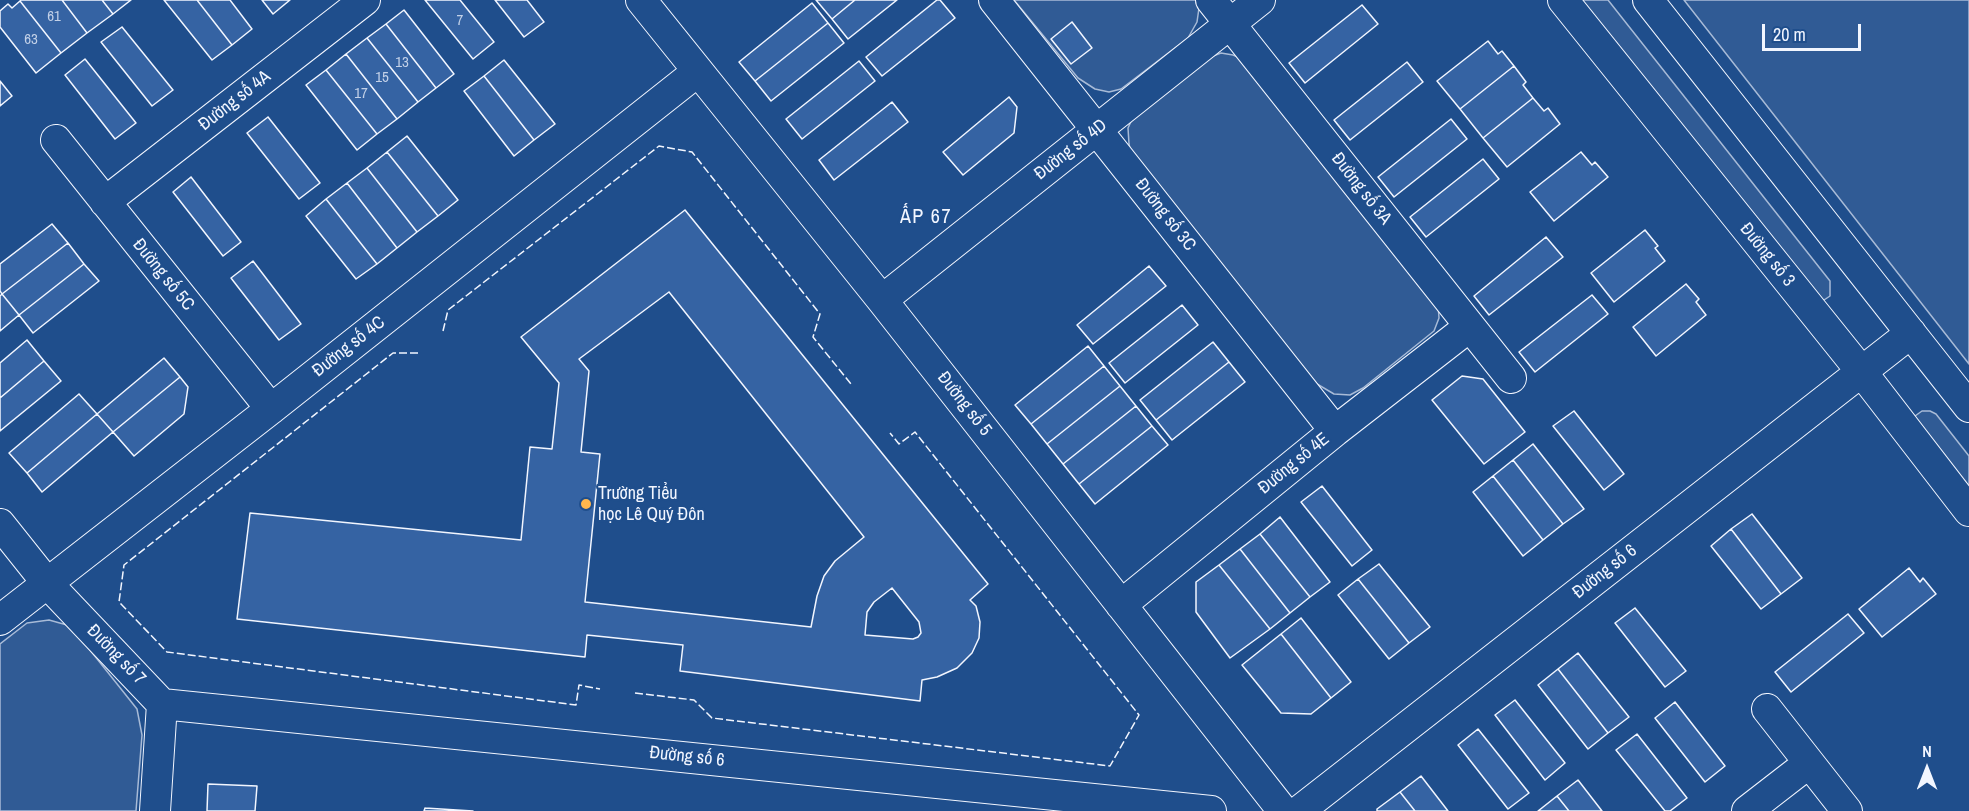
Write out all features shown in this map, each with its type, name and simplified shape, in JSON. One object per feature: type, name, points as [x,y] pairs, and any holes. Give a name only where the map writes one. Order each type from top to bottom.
[{"type":"street","name":"Đường số 4A","points":[[105,202],[365,0]]},
{"type":"street","name":"Đường số 5","points":[[641,0],[882,300],[1283,811]]},
{"type":"street","name":"Đường số 3C","points":[[994,0],[1335,431]]},
{"type":"street","name":"Đường số 3A","points":[[1211,0],[1511,378]]},
{"type":"street","name":"Đường số 4D","points":[[882,300],[1260,0]]},
{"type":"street","name":"Đường số 3","points":[[1563,0],[1861,371],[1969,511]]},
{"type":"street","points":[[1648,0],[1969,407]]},
{"type":"street","name":"Đường số 4C","points":[[0,620],[271,410],[697,72]]},
{"type":"street","name":"Đường số 5C","points":[[56,140],[271,410]]},
{"type":"street","name":"Đường số 4E","points":[[1121,606],[1335,431],[1469,327]]},
{"type":"street","name":"Đường số 6","points":[[1299,811],[1911,333]]},
{"type":"street","name":"Đường số 7","points":[[0,524],[46,583],[162,704]]},
{"type":"street","name":"Đường số 6","points":[[162,704],[1211,811]]},
{"type":"street","points":[[155,811],[162,704]]},
{"type":"street","points":[[1767,709],[1847,811]]},
{"type":"street","points":[[1747,811],[1809,763]]},
{"type":"shaded area","points":[[1014,0],[1197,0],[1199,8],[1197,22],[1188,38],[1121,89],[1109,92],[1095,89],[1078,78]]},
{"type":"shaded area","points":[[1575,0],[1608,0],[1830,281],[1830,296],[1824,300],[1818,299]]},
{"type":"shaded area","points":[[1684,0],[1969,0],[1969,364]]},
{"type":"shaded area","points":[[1221,53],[1245,60],[1438,303],[1439,318],[1434,331],[1363,388],[1350,395],[1334,394],[1317,384],[1132,158],[1128,128],[1134,115],[1205,59]]},
{"type":"shaded area","points":[[1922,411],[1936,414],[1969,456],[1969,497],[1914,424],[1915,416]]},
{"type":"shaded area","points":[[49,620],[67,625],[137,709],[142,735],[136,811],[0,811],[0,644],[27,623]]},
{"type":"building","points":[[21,0],[62,0],[87,33],[61,53]]},
{"type":"building","points":[[62,0],[102,0],[113,14],[87,33]]},
{"type":"building","points":[[102,0],[131,0],[113,14]]},
{"type":"building","points":[[164,0],[197,0],[232,45],[212,60]]},
{"type":"building","points":[[197,0],[230,0],[252,29],[232,45]]},
{"type":"building","points":[[262,0],[290,0],[273,14]]},
{"type":"building","points":[[425,0],[460,0],[494,42],[473,59]]},
{"type":"building","points":[[495,0],[527,0],[544,22],[524,37]]},
{"type":"building","points":[[816,0],[855,0],[832,19]]},
{"type":"building","points":[[855,0],[897,0],[848,39],[832,19]]},
{"type":"building","points":[[937,0],[940,0],[955,18],[882,76],[866,57]]},
{"type":"building","points":[[20,1],[61,53],[36,73],[0,27],[0,11],[8,4],[12,8]]},
{"type":"building","points":[[812,3],[828,23],[755,81],[739,62]]},
{"type":"building","points":[[1362,5],[1378,24],[1305,83],[1289,63]]},
{"type":"building","points":[[404,10],[454,74],[436,88],[386,24]]},
{"type":"building","points":[[1072,22],[1092,48],[1071,64],[1051,39]]},
{"type":"building","points":[[828,23],[844,43],[771,101],[755,81]]},
{"type":"building","points":[[386,24],[436,88],[418,102],[367,38]]},
{"type":"building","points":[[122,27],[173,90],[152,106],[101,42]]},
{"type":"building","points":[[367,38],[418,102],[397,119],[346,54]]},
{"type":"building","points":[[1488,41],[1498,54],[1502,51],[1514,66],[1460,109],[1437,81]]},
{"type":"building","points":[[346,54],[397,119],[377,134],[326,70]]},
{"type":"building","points":[[85,59],[136,123],[115,139],[65,75]]},
{"type":"building","points":[[504,60],[555,124],[534,140],[484,76]]},
{"type":"building","points":[[859,61],[875,81],[802,139],[786,119]]},
{"type":"building","points":[[1407,62],[1423,82],[1350,140],[1334,120]]},
{"type":"building","points":[[1514,66],[1526,82],[1523,85],[1533,98],[1483,138],[1460,109]]},
{"type":"building","points":[[326,70],[377,134],[357,150],[306,85]]},
{"type":"building","points":[[484,76],[534,140],[514,156],[464,91]]},
{"type":"building","points":[[0,81],[12,96],[0,106]]},
{"type":"building","points":[[1009,97],[1017,107],[1014,133],[963,175],[943,152]]},
{"type":"building","points":[[1533,98],[1544,111],[1548,108],[1560,124],[1507,167],[1483,138]]},
{"type":"building","points":[[892,102],[908,122],[834,180],[819,160]]},
{"type":"building","points":[[268,117],[320,183],[299,199],[247,133]]},
{"type":"building","points":[[1451,119],[1467,139],[1394,197],[1378,177]]},
{"type":"building","points":[[407,136],[458,200],[438,216],[387,152]]},
{"type":"building","points":[[387,152],[438,216],[417,232],[367,168]]},
{"type":"building","points":[[1581,152],[1592,165],[1595,162],[1608,177],[1554,221],[1530,192]]},
{"type":"building","points":[[1483,159],[1499,179],[1426,237],[1410,217]]},
{"type":"building","points":[[367,168],[417,232],[397,248],[347,183]]},
{"type":"building","points":[[191,177],[241,242],[223,256],[173,192]]},
{"type":"building","points":[[347,183],[397,248],[377,264],[326,199]]},
{"type":"building","points":[[326,199],[377,264],[356,279],[306,216]]},
{"type":"building","points":[[685,210],[988,584],[970,600],[976,606],[980,622],[979,638],[972,653],[957,668],[937,677],[922,680],[920,701],[680,671],[683,645],[587,635],[585,657],[237,619],[250,513],[521,540],[530,447],[552,449],[559,383],[521,337]],"holes":[[[669,292],[864,537],[835,561],[824,576],[817,596],[811,627],[585,602],[600,454],[581,452],[589,371],[579,359]],[[892,588],[919,622],[921,633],[918,637],[913,639],[865,635],[867,612],[874,602]]]},
{"type":"building","points":[[52,224],[68,243],[2,294],[0,264]]},
{"type":"building","points":[[1645,230],[1658,246],[1655,248],[1665,261],[1614,302],[1591,273]]},
{"type":"building","points":[[1546,237],[1563,257],[1489,315],[1474,296]]},
{"type":"building","points":[[68,243],[84,264],[19,315],[2,294]]},
{"type":"building","points":[[253,261],[301,324],[279,340],[231,278]]},
{"type":"building","points":[[84,264],[99,281],[33,333],[19,315]]},
{"type":"building","points":[[1149,266],[1166,286],[1093,344],[1077,325]]},
{"type":"building","points":[[1686,284],[1699,299],[1696,302],[1706,315],[1656,356],[1633,327]]},
{"type":"building","points":[[2,294],[19,315],[0,331],[0,296]]},
{"type":"building","points":[[1592,295],[1608,314],[1535,372],[1519,352]]},
{"type":"building","points":[[1182,305],[1198,325],[1125,383],[1109,363]]},
{"type":"building","points":[[27,340],[44,361],[0,398],[0,363]]},
{"type":"building","points":[[1213,342],[1229,362],[1156,420],[1140,400]]},
{"type":"building","points":[[1088,346],[1104,366],[1031,424],[1015,405]]},
{"type":"building","points":[[164,358],[180,377],[113,432],[97,414]]},
{"type":"building","points":[[44,361],[61,381],[0,431],[0,398]]},
{"type":"building","points":[[1229,362],[1245,382],[1172,440],[1156,420]]},
{"type":"building","points":[[1104,366],[1120,386],[1047,444],[1031,424]]},
{"type":"building","points":[[1462,376],[1483,379],[1525,432],[1484,464],[1432,400]]},
{"type":"building","points":[[180,377],[188,387],[184,414],[134,456],[113,432]]},
{"type":"building","points":[[1120,386],[1136,406],[1063,464],[1047,444]]},
{"type":"building","points":[[79,394],[97,414],[27,473],[9,453]]},
{"type":"building","points":[[1136,406],[1152,426],[1079,484],[1063,464]]},
{"type":"building","points":[[1574,411],[1624,474],[1604,490],[1553,426]]},
{"type":"building","points":[[97,414],[113,432],[42,492],[27,473]]},
{"type":"building","points":[[1152,426],[1168,445],[1095,504],[1079,484]]},
{"type":"building","points":[[1533,444],[1584,509],[1563,524],[1513,460]]},
{"type":"building","points":[[1513,460],[1563,524],[1543,540],[1493,476]]},
{"type":"building","points":[[1493,476],[1543,540],[1523,556],[1473,492]]},
{"type":"building","points":[[1322,486],[1372,550],[1352,566],[1301,502]]},
{"type":"building","points":[[1752,514],[1802,578],[1781,594],[1731,529]]},
{"type":"building","points":[[1280,517],[1330,582],[1310,597],[1260,534]]},
{"type":"building","points":[[1731,529],[1781,594],[1761,609],[1711,546]]},
{"type":"building","points":[[1260,534],[1310,597],[1290,613],[1240,549]]},
{"type":"building","points":[[1240,549],[1290,613],[1270,629],[1219,565]]},
{"type":"building","points":[[1379,564],[1430,627],[1409,643],[1358,579]]},
{"type":"building","points":[[1219,565],[1270,629],[1230,658],[1196,612],[1196,582]]},
{"type":"building","points":[[1909,568],[1920,582],[1923,578],[1936,594],[1882,637],[1859,609]]},
{"type":"building","points":[[1358,579],[1409,643],[1389,659],[1338,595]]},
{"type":"building","points":[[1635,608],[1686,671],[1665,687],[1615,623]]},
{"type":"building","points":[[1848,614],[1864,633],[1791,692],[1775,672]]},
{"type":"building","points":[[1301,618],[1351,682],[1331,698],[1281,634]]},
{"type":"building","points":[[1281,634],[1331,698],[1311,714],[1281,713],[1242,665]]},
{"type":"building","points":[[1578,653],[1629,717],[1608,733],[1558,669]]},
{"type":"building","points":[[1558,669],[1608,733],[1588,749],[1538,685]]},
{"type":"building","points":[[1515,700],[1565,763],[1545,780],[1495,715]]},
{"type":"building","points":[[1675,702],[1725,766],[1705,782],[1655,718]]},
{"type":"building","points":[[1478,729],[1529,793],[1508,809],[1458,745]]},
{"type":"building","points":[[1637,734],[1687,798],[1670,811],[1665,811],[1616,750]]},
{"type":"building","points":[[1421,776],[1448,811],[1415,811],[1400,792]]},
{"type":"building","points":[[1578,780],[1602,811],[1569,811],[1557,796]]},
{"type":"building","points":[[208,784],[257,786],[255,811],[207,811]]},
{"type":"building","points":[[1400,792],[1415,811],[1377,811],[1377,809]]},
{"type":"building","points":[[1557,796],[1569,811],[1538,811]]},
{"type":"building","points":[[425,808],[473,811],[424,811]]},
{"type":"fence","points":[[443,331],[448,310],[659,146],[692,152],[820,314],[813,337],[851,384]]},
{"type":"fence","points":[[418,353],[393,353],[124,565],[119,602],[167,652],[576,705],[579,685],[600,689]]},
{"type":"fence","points":[[635,693],[694,700],[712,718],[1110,766],[1139,715],[915,432],[899,444],[890,433]]},
{"type":"place","name":"Trường Tiểu học Lê Quý Đôn","points":[[586,504]]},
{"type":"district","name":"ẤP 67","points":[[926,218]]}]
